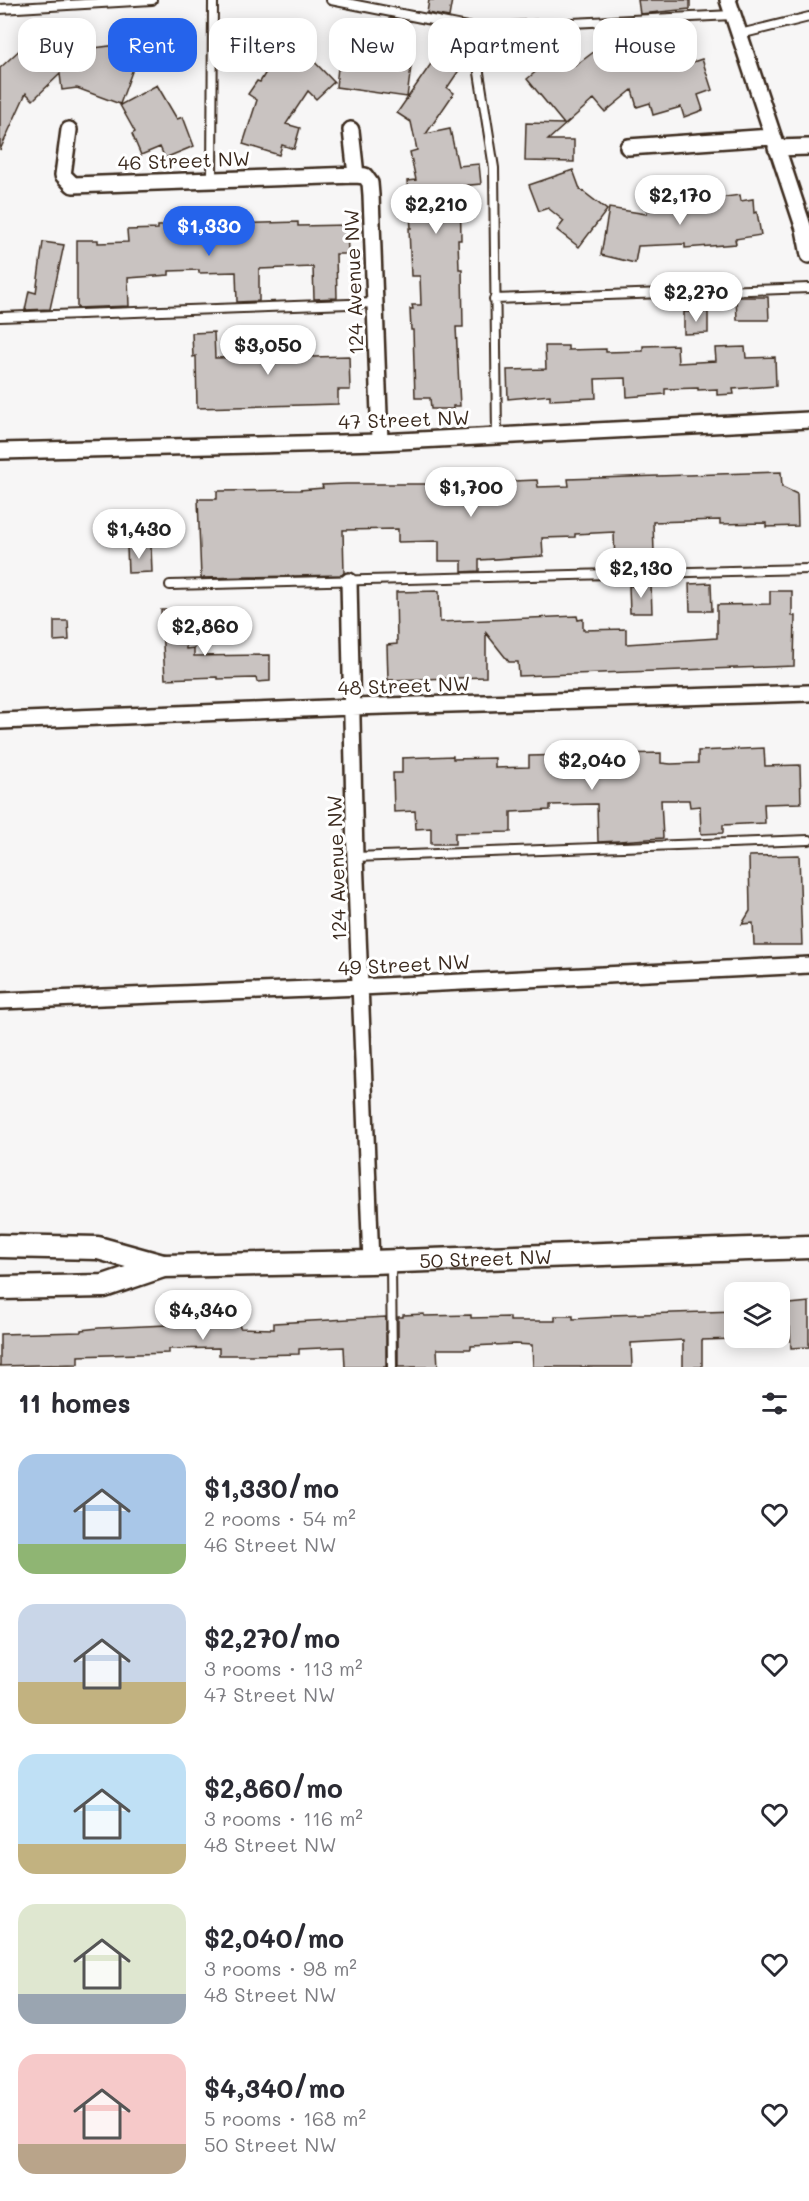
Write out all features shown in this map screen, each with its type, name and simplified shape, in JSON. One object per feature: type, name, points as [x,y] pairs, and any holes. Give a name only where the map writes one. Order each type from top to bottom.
[{"type":"main road","name":"50 Street NW","points":[[0,1246],[98,1248],[163,1266],[809,1247]]},
{"type":"main road","name":"50 Street NW","points":[[0,1288],[104,1286],[163,1266]]},
{"type":"street","points":[[730,7],[804,229],[809,255]]},
{"type":"street","name":"46 Street NW","points":[[69,130],[63,175],[73,185],[356,175]]},
{"type":"street","name":"124 Avenue NW","points":[[351,130],[356,175],[365,176],[370,183],[380,442]]},
{"type":"street","points":[[628,147],[774,142],[809,147]]},
{"type":"street","name":"47 Street NW","points":[[0,451],[380,442],[809,420]]},
{"type":"street","name":"124 Avenue NW","points":[[349,581],[355,856],[361,987],[381,1261]]},
{"type":"street","name":"48 Street NW","points":[[0,721],[352,707],[809,693]]},
{"type":"street","name":"49 Street NW","points":[[0,1001],[361,987],[809,965]]},
{"type":"lane","points":[[0,9],[152,0]]},
{"type":"lane","points":[[212,180],[213,0]]},
{"type":"lane","points":[[331,0],[428,19]]},
{"type":"lane","points":[[581,19],[730,7]]},
{"type":"lane","points":[[740,34],[809,18]]},
{"type":"lane","points":[[479,72],[494,168],[497,436]]},
{"type":"lane","points":[[494,298],[809,288]]},
{"type":"lane","points":[[0,317],[376,303]]},
{"type":"lane","points":[[170,585],[809,569]]},
{"type":"lane","points":[[355,856],[809,840]]},
{"type":"lane","points":[[381,1261],[392,1367]]},
{"type":"building","points":[[429,0],[452,0],[449,17],[427,13]]},
{"type":"building","points":[[638,0],[690,0],[690,9],[640,14]]},
{"type":"building","points":[[108,46],[108,72],[132,72],[120,104],[77,88],[62,90],[60,74],[33,100],[26,93],[0,150],[0,68],[18,51],[18,72],[96,72],[96,48]]},
{"type":"building","points":[[593,52],[593,72],[697,72],[697,61],[702,59],[712,90],[698,95],[703,110],[684,117],[681,107],[653,115],[650,103],[637,107],[632,90],[605,112],[594,99],[548,140],[574,140],[574,162],[525,161],[526,123],[564,124],[527,79],[535,72],[581,72],[581,62]]},
{"type":"building","points":[[317,65],[334,82],[316,99],[308,91],[286,124],[300,128],[294,149],[282,145],[279,155],[243,144],[257,100],[248,94],[257,81],[260,82],[266,72],[317,72]]},
{"type":"building","points":[[428,68],[428,72],[458,72],[447,88],[454,93],[426,134],[450,129],[458,166],[479,164],[481,184],[460,186],[461,240],[458,240],[459,269],[462,269],[463,327],[456,327],[460,406],[453,406],[453,409],[431,409],[430,398],[415,398],[413,330],[411,330],[410,309],[413,309],[412,305],[421,305],[420,276],[411,276],[409,228],[411,228],[407,181],[416,180],[410,152],[417,150],[411,122],[397,113]]},
{"type":"building","points":[[338,72],[410,72],[407,97],[336,87]]},
{"type":"building","points":[[157,85],[177,119],[183,117],[194,146],[165,158],[160,147],[141,155],[132,134],[135,132],[120,105]]},
{"type":"building","points":[[573,170],[580,189],[607,210],[579,247],[557,230],[564,221],[548,208],[539,211],[529,185]]},
{"type":"building","points":[[740,195],[741,201],[753,199],[754,213],[757,212],[761,235],[735,239],[736,244],[685,248],[685,244],[638,246],[635,263],[601,255],[609,208],[647,214],[646,205],[684,204],[683,197],[702,196],[703,200]]},
{"type":"building","points":[[298,222],[298,226],[347,225],[348,254],[336,254],[337,298],[314,299],[313,267],[259,269],[259,301],[237,302],[236,272],[169,271],[169,275],[128,278],[129,306],[77,308],[77,240],[98,240],[98,243],[128,242],[127,230],[158,229],[158,226]]},
{"type":"building","points":[[43,242],[64,245],[50,309],[25,310],[29,291],[36,293]]},
{"type":"building","points":[[736,297],[768,297],[769,320],[737,320]]},
{"type":"building","points":[[684,312],[708,312],[708,333],[684,334]]},
{"type":"building","points":[[214,332],[215,358],[290,356],[289,333],[312,332],[313,357],[349,356],[350,390],[338,390],[338,404],[197,408],[196,356],[193,357],[192,333]]},
{"type":"building","points":[[677,345],[678,363],[716,361],[715,348],[745,347],[746,358],[775,357],[776,386],[733,389],[734,394],[717,395],[717,389],[665,389],[665,394],[627,397],[626,378],[595,379],[596,398],[550,400],[550,395],[508,399],[507,370],[546,369],[545,346],[568,346],[568,350],[606,349],[606,352],[643,351],[643,346]]},
{"type":"building","points":[[781,472],[782,487],[797,494],[798,526],[766,527],[766,523],[720,524],[720,520],[653,522],[654,552],[637,552],[637,566],[615,567],[614,532],[542,538],[543,556],[479,560],[479,571],[462,572],[462,561],[439,561],[439,541],[398,542],[398,529],[343,530],[344,573],[342,575],[201,578],[198,499],[217,499],[217,491],[299,490],[323,488],[322,485],[346,484],[436,484],[537,480],[538,487],[569,486],[568,479]]},
{"type":"building","points":[[151,546],[152,572],[128,573],[127,547]]},
{"type":"building","points":[[711,583],[712,611],[690,611],[689,584]]},
{"type":"building","points":[[651,585],[652,613],[630,613],[629,586]]},
{"type":"building","points":[[439,591],[440,622],[577,616],[578,620],[583,619],[583,630],[626,629],[626,644],[717,638],[717,605],[770,604],[770,591],[792,591],[792,616],[795,616],[794,666],[519,676],[518,662],[509,662],[486,633],[486,677],[388,680],[387,645],[397,644],[396,592]]},
{"type":"building","points":[[161,610],[185,610],[186,649],[194,648],[194,656],[270,655],[270,681],[257,682],[256,678],[217,679],[217,677],[165,679]]},
{"type":"building","points":[[54,621],[68,621],[69,640],[54,641]]},
{"type":"building","points":[[764,748],[765,766],[800,765],[801,803],[764,804],[765,823],[723,825],[723,833],[701,834],[700,806],[690,807],[689,800],[661,800],[663,838],[598,842],[597,804],[550,805],[550,810],[511,812],[511,832],[455,833],[455,844],[431,844],[431,828],[416,829],[415,811],[394,812],[393,773],[402,773],[402,758],[453,756],[453,759],[495,758],[495,768],[529,767],[529,756],[661,753],[661,763],[671,764],[698,763],[698,751]]},
{"type":"building","points":[[799,855],[802,945],[754,945],[753,923],[742,924],[750,911],[749,856]]},
{"type":"building","points":[[809,1302],[809,1347],[791,1348],[790,1304]]},
{"type":"building","points":[[724,1311],[724,1339],[702,1340],[702,1367],[683,1367],[683,1340],[631,1343],[632,1367],[533,1367],[532,1345],[515,1344],[471,1346],[471,1349],[437,1349],[438,1367],[398,1367],[398,1317],[403,1317],[403,1315],[471,1315],[471,1318],[510,1317],[510,1321],[555,1321],[555,1316],[573,1316],[573,1319],[611,1317],[611,1315]]},
{"type":"building","points":[[386,1317],[386,1367],[345,1367],[344,1347],[299,1349],[299,1354],[251,1355],[219,1355],[219,1348],[169,1349],[169,1353],[78,1356],[78,1364],[0,1366],[0,1334],[81,1332],[81,1330],[99,1328],[190,1324],[190,1322],[239,1323],[240,1328],[274,1329],[274,1323]]}]
